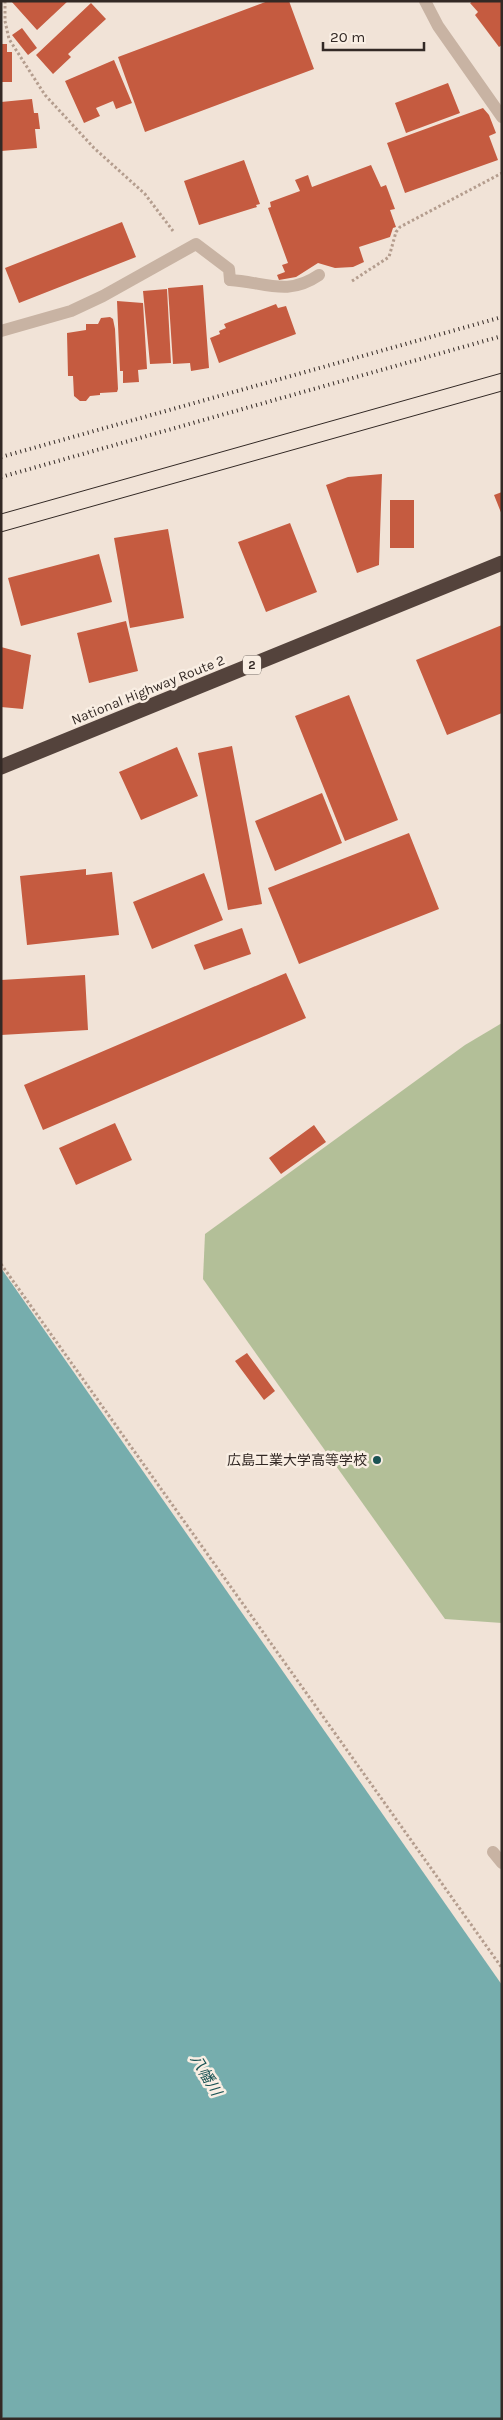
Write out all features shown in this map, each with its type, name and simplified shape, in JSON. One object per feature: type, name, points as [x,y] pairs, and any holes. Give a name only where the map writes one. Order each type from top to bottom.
[{"type":"highway","name":"National Highway Route 2","points":[[1,768],[502,563]]},
{"type":"street","points":[[425,1],[438,26],[502,117]]},
{"type":"street","points":[[1,332],[71,311],[103,296],[196,244],[228,269],[230,280],[287,289],[308,283],[319,275]]},
{"type":"street","points":[[494,1852],[502,1863]]},
{"type":"path","points":[[5,1],[5,21],[9,39],[45,95],[94,148],[144,194],[187,248]]},
{"type":"path","points":[[352,281],[389,258],[396,232],[400,227],[502,173]]},
{"type":"path","points":[[1,1264],[502,1968]]},
{"type":"green space","points":[[502,1023],[502,1623],[445,1619],[203,1279],[205,1234],[465,1045]]},
{"type":"water","name":"八幡川","points":[[1,1268],[502,1985],[502,2419],[3,2419],[1,2414]]},
{"type":"building","points":[[11,1],[68,1],[37,30]]},
{"type":"building","points":[[268,1],[289,1],[314,69],[145,132],[118,57]]},
{"type":"building","points":[[473,1],[502,1],[502,45],[499,47],[475,15],[478,12],[470,3]]},
{"type":"building","points":[[91,3],[106,19],[68,54],[71,57],[53,74],[36,55]]},
{"type":"building","points":[[22,28],[37,48],[28,55],[12,35]]},
{"type":"building","points":[[1,44],[7,44],[7,52],[12,52],[12,82],[1,82]]},
{"type":"building","points":[[114,60],[132,103],[116,109],[113,101],[96,108],[100,116],[84,123],[65,81]]},
{"type":"building","points":[[448,83],[460,113],[406,133],[395,103]]},
{"type":"building","points":[[32,99],[34,113],[38,113],[40,129],[35,129],[37,148],[1,151],[1,102]]},
{"type":"building","points":[[483,108],[489,115],[496,133],[489,136],[498,160],[405,193],[387,143]]},
{"type":"building","points":[[244,160],[260,204],[256,205],[257,207],[199,225],[184,181]]},
{"type":"building","points":[[371,165],[381,187],[386,185],[395,209],[390,210],[396,227],[393,228],[390,237],[359,247],[364,262],[353,267],[335,268],[318,263],[296,277],[279,280],[277,275],[285,272],[282,265],[288,263],[268,208],[271,207],[270,202],[300,191],[295,180],[308,175],[312,187]]},
{"type":"building","points":[[122,222],[136,257],[19,303],[5,268]]},
{"type":"building","points":[[203,285],[209,368],[191,371],[190,363],[173,364],[168,288]]},
{"type":"building","points":[[167,289],[171,363],[150,364],[143,291]]},
{"type":"building","points":[[117,301],[143,303],[147,369],[138,370],[139,382],[123,383],[123,371],[120,371]]},
{"type":"building","points":[[276,304],[278,308],[286,306],[296,334],[219,363],[210,338],[220,334],[219,331],[226,328],[224,324]]},
{"type":"building","points":[[110,317],[113,319],[115,329],[117,392],[100,393],[100,395],[90,396],[86,401],[80,401],[74,396],[73,376],[68,376],[67,333],[86,330],[86,324],[98,324],[101,318]]},
{"type":"building","points":[[382,474],[379,565],[357,573],[326,485],[348,477]]},
{"type":"building","points":[[502,492],[502,515],[494,495]]},
{"type":"building","points":[[390,500],[414,500],[414,548],[390,548]]},
{"type":"building","points":[[290,523],[317,592],[266,612],[238,542]]},
{"type":"building","points":[[168,529],[184,618],[130,628],[114,538]]},
{"type":"building","points":[[99,554],[112,602],[21,626],[8,578]]},
{"type":"building","points":[[126,621],[138,671],[89,683],[77,633]]},
{"type":"building","points":[[502,625],[502,713],[447,735],[416,660]]},
{"type":"building","points":[[1,647],[31,655],[23,709],[1,707]]},
{"type":"building","points":[[349,695],[398,820],[345,841],[295,716]]},
{"type":"building","points":[[232,746],[262,904],[228,910],[198,753]]},
{"type":"building","points":[[177,747],[198,796],[141,820],[119,772]]},
{"type":"building","points":[[322,793],[342,843],[275,871],[255,821]]},
{"type":"building","points":[[409,833],[439,909],[299,964],[268,888]]},
{"type":"building","points":[[86,869],[86,875],[112,872],[119,935],[27,945],[20,876]]},
{"type":"building","points":[[204,873],[223,920],[152,949],[133,902]]},
{"type":"building","points":[[242,928],[251,954],[204,970],[194,945]]},
{"type":"building","points":[[286,973],[306,1018],[43,1130],[24,1085]]},
{"type":"building","points":[[85,975],[88,1030],[1,1035],[1,980]]},
{"type":"building","points":[[115,1123],[132,1160],[76,1185],[59,1148]]},
{"type":"building","points":[[314,1125],[326,1142],[281,1174],[269,1158]]},
{"type":"building","points":[[247,1353],[275,1391],[264,1400],[235,1361]]},
{"type":"tram line","points":[[1,514],[502,373]]},
{"type":"tram line","points":[[1,532],[502,391]]},
{"type":"railway","points":[[1,457],[502,317]]},
{"type":"railway","points":[[1,477],[502,336]]},
{"type":"place","name":"広島工業大学高等学校","points":[[377,1460]]}]
